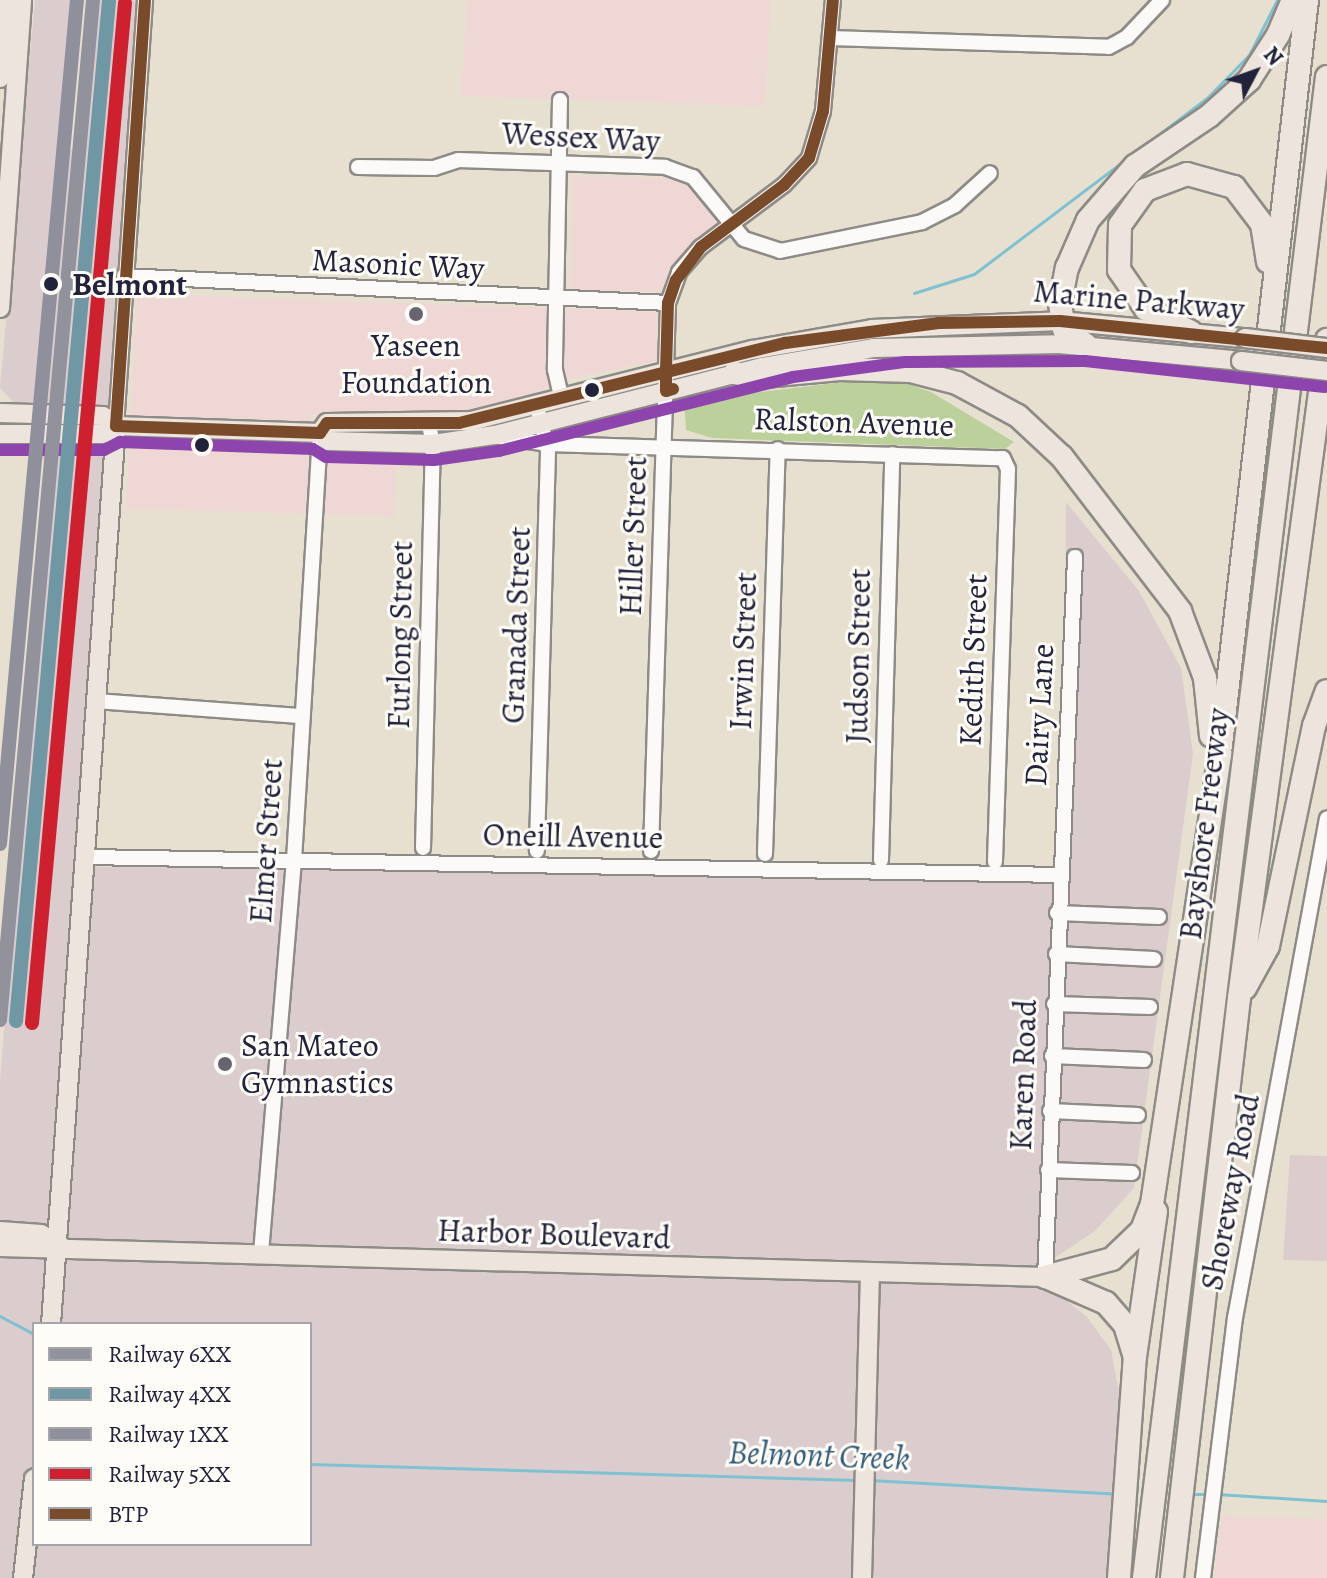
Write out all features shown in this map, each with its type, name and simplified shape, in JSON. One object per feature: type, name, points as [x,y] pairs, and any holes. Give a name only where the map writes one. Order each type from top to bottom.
[{"type":"highway","points":[[1086,345],[1060,321],[1067,268],[1098,205],[1142,160],[1237,92],[1269,51],[1293,0]]},
{"type":"highway","points":[[1045,1277],[1112,1259],[1142,1230],[1152,1204],[1165,1095],[1212,795],[1307,0]]},
{"type":"highway","name":"Bayshore Freeway","points":[[1144,1578],[1327,77]]},
{"type":"highway","points":[[1191,332],[1134,297],[1116,255],[1125,212],[1145,190],[1172,176],[1219,179],[1255,209],[1266,240],[1270,311]]},
{"type":"highway","name":"Bayshore Freeway","points":[[1172,1578],[1239,998],[1327,340]]},
{"type":"highway","points":[[735,373],[754,377],[840,369],[911,371],[979,393],[1034,429],[1085,485],[1188,625],[1208,696],[1212,795]]},
{"type":"highway","points":[[1239,998],[1268,946],[1314,726],[1327,691]]},
{"type":"highway","points":[[1119,1578],[1135,1357],[1163,1160],[1165,1095]]},
{"type":"highway","points":[[1045,1277],[1106,1303],[1125,1325],[1135,1357]]},
{"type":"main road","points":[[0,78],[7,0]]},
{"type":"main road","points":[[0,308],[22,0]]},
{"type":"main road","name":"Marine Parkway","points":[[429,425],[471,421],[666,370],[872,329],[1060,321],[1327,348]]},
{"type":"main road","name":"Marine Parkway","points":[[495,435],[735,373],[874,348],[1086,345],[1327,371]]},
{"type":"main road","name":"Ralston Avenue","points":[[0,413],[103,416],[116,426]]},
{"type":"main road","name":"Ralston Avenue","points":[[320,433],[327,423],[429,425]]},
{"type":"main road","points":[[51,1322],[60,1245],[116,426]]},
{"type":"main road","name":"Ralston Avenue","points":[[0,434],[102,434],[116,426],[320,433],[328,441],[433,444],[495,435]]},
{"type":"main road","name":"Harbor Boulevard","points":[[0,1231],[41,1234],[60,1245]]},
{"type":"main road","name":"Harbor Boulevard","points":[[0,1247],[40,1250],[60,1245],[870,1275],[1045,1277]]},
{"type":"main road","points":[[862,1578],[870,1275]]},
{"type":"main road","points":[[23,1578],[32,1497]]},
{"type":"street","points":[[116,426],[145,0]]},
{"type":"street","name":"Hiller Street","points":[[651,851],[668,303],[679,272],[730,224],[784,185],[809,158],[823,111],[833,0]]},
{"type":"street","points":[[830,38],[1109,47],[1127,37],[1161,0]]},
{"type":"street","points":[[560,100],[555,370],[561,396]]},
{"type":"street","name":"Wessex Way","points":[[358,167],[434,168],[458,160],[683,171],[730,224],[756,247],[780,251],[922,222],[955,205],[990,173]]},
{"type":"street","name":"Masonic Way","points":[[124,276],[557,300],[668,303]]},
{"type":"street","name":"Granada Street","points":[[536,403],[548,444],[537,851]]},
{"type":"street","name":"Furlong Street","points":[[423,848],[433,444],[429,425]]},
{"type":"street","name":"Elmer Street","points":[[261,1253],[294,860],[320,433]]},
{"type":"street","name":"Ralston Avenue","points":[[495,435],[548,444],[778,449],[1005,460]]},
{"type":"street","name":"Irwin Street","points":[[765,854],[778,449]]},
{"type":"street","name":"Judson Street","points":[[881,860],[892,454]]},
{"type":"street","name":"Kedith Street","points":[[995,862],[1005,460]]},
{"type":"street","name":"Dairy Lane","points":[[1059,875],[1075,557]]},
{"type":"street","points":[[96,701],[302,716]]},
{"type":"street","name":"Shoreway Road","points":[[1203,1578],[1235,1318],[1327,818]]},
{"type":"street","name":"Oneill Avenue","points":[[87,857],[1059,875]]},
{"type":"street","name":"Karen Road","points":[[1045,1277],[1059,875]]},
{"type":"street","points":[[1311,907],[1327,907]]},
{"type":"street","points":[[1057,913],[1159,917]]},
{"type":"street","points":[[1056,954],[1154,959]]},
{"type":"street","points":[[1054,1004],[1150,1007]]},
{"type":"street","points":[[1052,1056],[1144,1060]]},
{"type":"street","points":[[1050,1111],[1138,1115]]},
{"type":"street","points":[[1048,1170],[1132,1173]]},
{"type":"shaded area","points":[[35,0],[71,0],[57,148],[79,151],[51,460],[34,459],[39,402],[13,402],[0,388]]},
{"type":"shaded area","points":[[99,0],[137,0],[110,433],[95,867],[1063,871],[1066,502],[1139,591],[1181,668],[1193,754],[1134,1188],[1095,1231],[1032,1273],[1087,1317],[1111,1350],[1120,1397],[1106,1578],[0,1578],[0,1080],[37,617]]},
{"type":"shaded area","points":[[467,0],[771,0],[765,106],[461,96]]},
{"type":"shaded area","points":[[573,176],[673,178],[703,196],[721,225],[668,291],[571,291]]},
{"type":"shaded area","points":[[143,294],[657,312],[657,361],[566,379],[484,417],[310,415],[309,452],[397,456],[395,516],[126,509],[137,300]]},
{"type":"shaded area","points":[[1290,1155],[1327,1156],[1327,1261],[1283,1260]]},
{"type":"shaded area","points":[[1222,1516],[1327,1519],[1327,1578],[1214,1578]]},
{"type":"green space","points":[[852,381],[902,382],[931,392],[1014,442],[1005,449],[712,438],[686,430],[684,401]]},
{"type":"waterway","points":[[914,293],[974,274],[1207,98],[1249,55],[1277,0]]},
{"type":"waterway","name":"Belmont Creek","points":[[0,1316],[32,1333]]},
{"type":"waterway","name":"Belmont Creek","points":[[312,1464],[858,1480]]},
{"type":"waterway","name":"Belmont Creek","points":[[870,1480],[1118,1494]]},
{"type":"waterway","name":"Belmont Creek","points":[[1189,1494],[1210,1494]]},
{"type":"waterway","name":"Belmont Creek","points":[[1217,1494],[1327,1501]]},
{"type":"rail line","name":"1XX","points":[[0,844],[77,0]]},
{"type":"rail line","name":"6XX","points":[[0,1020],[93,0]]},
{"type":"rail line","name":"4XX","points":[[16,1021],[109,1]]},
{"type":"rail line","name":"5XX","points":[[32,1023],[125,3]]},
{"type":"transit line","name":"BTP","points":[[145,0],[116,426],[320,433],[327,423],[459,423],[785,343],[939,323],[1060,321],[1327,348]]},
{"type":"transit line","name":"BTP","points":[[673,389],[666,391],[666,370],[668,303],[676,280],[701,247],[784,185],[809,158],[823,111],[833,0]]},
{"type":"transit line","points":[[0,450],[104,450],[120,442],[313,449],[326,457],[434,460],[499,451],[793,377],[906,362],[1085,361],[1325,387]]},
{"type":"place","name":"Belmont","points":[[51,284]]},
{"type":"place","name":"Yaseen Foundation","points":[[416,314]]},
{"type":"place","name":"San Mateo Gymnastics","points":[[225,1064]]}]
